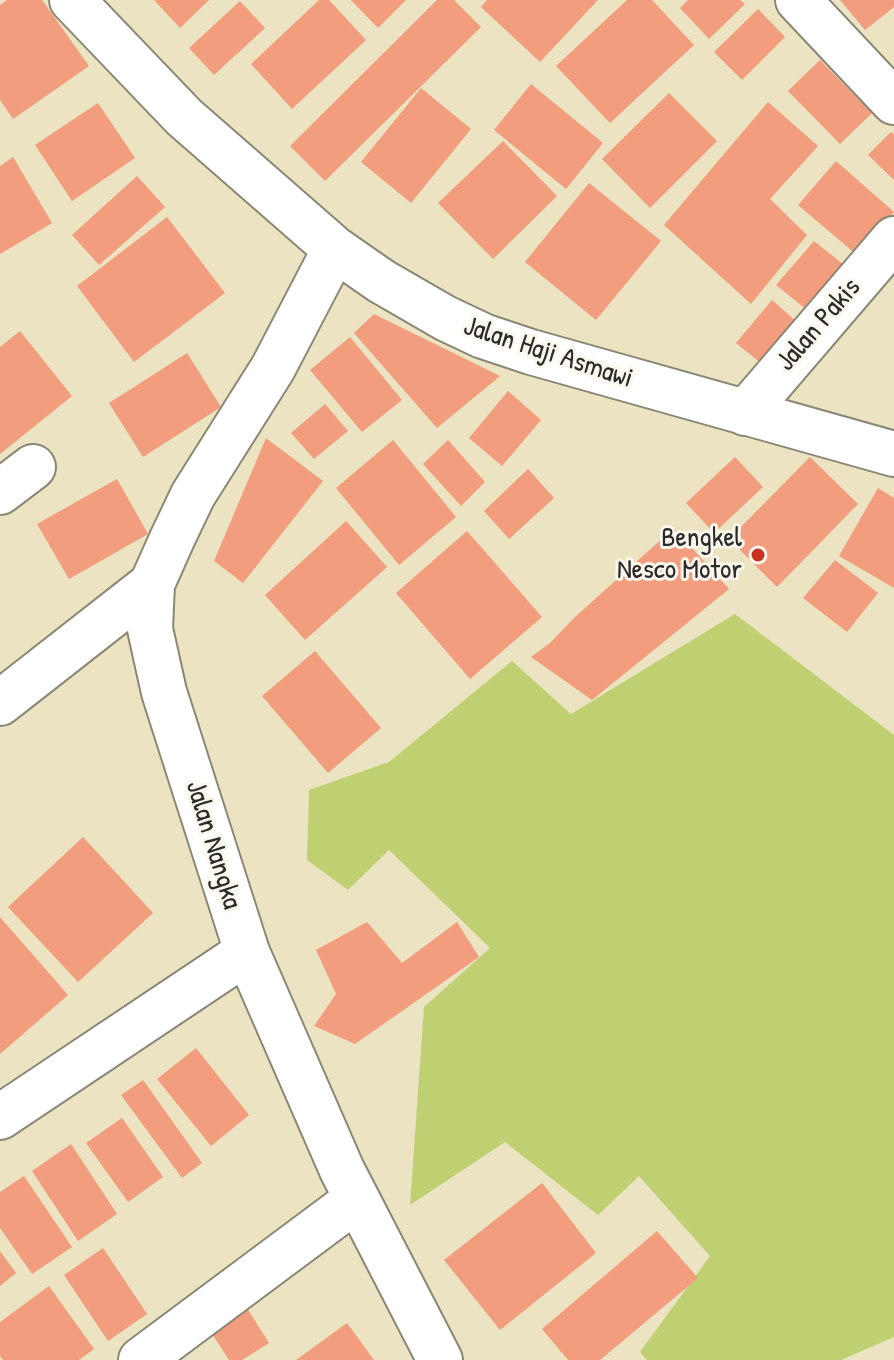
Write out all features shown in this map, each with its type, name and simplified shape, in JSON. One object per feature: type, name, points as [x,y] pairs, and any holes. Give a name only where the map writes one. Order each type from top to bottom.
[{"type":"street","points":[[798,0],[894,102]]},
{"type":"street","name":"Jalan Haji Asmawi","points":[[91,7],[184,117],[335,249],[417,303],[483,336],[599,373],[894,454]]},
{"type":"street","name":"Jalan Pakis","points":[[745,413],[894,239]]},
{"type":"street","name":"Jalan Nangka","points":[[335,249],[273,368],[193,495],[152,584],[150,629],[164,692],[247,952],[342,1170],[440,1360]]},
{"type":"street","points":[[0,703],[152,584]]},
{"type":"street","points":[[0,1117],[247,952]]},
{"type":"street","points":[[141,1360],[357,1199]]},
{"type":"green space","points":[[735,614],[894,735],[894,1337],[841,1360],[647,1360],[640,1352],[710,1256],[639,1176],[598,1215],[505,1142],[410,1205],[424,1007],[490,948],[389,850],[348,890],[307,860],[309,790],[389,762],[512,661],[571,714]]},
{"type":"building","points":[[7,0],[42,0],[89,66],[13,119],[0,100],[0,5]]},
{"type":"building","points":[[154,0],[209,0],[180,28]]},
{"type":"building","points":[[319,0],[329,0],[366,40],[292,109],[251,64]]},
{"type":"building","points":[[351,0],[406,0],[378,28]]},
{"type":"building","points":[[437,0],[454,0],[481,27],[325,181],[290,146]]},
{"type":"building","points":[[487,0],[598,0],[540,62],[481,7]]},
{"type":"building","points":[[627,0],[652,0],[694,45],[610,123],[556,66]]},
{"type":"building","points":[[688,0],[740,0],[745,4],[709,39],[680,8]]},
{"type":"building","points":[[840,0],[894,0],[894,7],[865,30]]},
{"type":"building","points":[[240,1],[265,28],[214,75],[189,48]]},
{"type":"building","points":[[758,9],[785,37],[742,80],[714,52]]},
{"type":"building","points":[[820,60],[872,113],[840,144],[788,91]]},
{"type":"building","points":[[531,84],[603,143],[566,189],[494,130]]},
{"type":"building","points":[[421,88],[471,129],[411,203],[361,162]]},
{"type":"building","points":[[669,93],[717,141],[650,208],[602,159]]},
{"type":"building","points":[[768,102],[818,146],[770,199],[807,235],[751,304],[664,225]]},
{"type":"building","points":[[98,103],[135,158],[72,201],[35,145]]},
{"type":"building","points":[[891,132],[894,134],[894,180],[868,155]]},
{"type":"building","points":[[503,141],[557,196],[493,259],[438,203]]},
{"type":"building","points":[[13,157],[52,223],[0,254],[0,166]]},
{"type":"building","points":[[836,161],[894,212],[857,255],[798,205]]},
{"type":"building","points":[[137,176],[165,207],[99,265],[72,235]]},
{"type":"building","points":[[589,183],[661,241],[596,320],[525,262]]},
{"type":"building","points":[[167,217],[225,293],[134,362],[77,286]]},
{"type":"building","points":[[814,241],[849,269],[812,314],[776,285]]},
{"type":"building","points":[[772,300],[797,322],[762,364],[736,343]]},
{"type":"building","points":[[374,314],[500,376],[437,428],[354,333]]},
{"type":"building","points":[[20,331],[72,396],[0,454],[0,347]]},
{"type":"building","points":[[350,337],[402,400],[362,432],[310,370]]},
{"type":"building","points":[[187,353],[221,407],[143,457],[109,403]]},
{"type":"building","points":[[508,391],[541,420],[502,466],[469,438]]},
{"type":"building","points":[[325,404],[348,431],[314,459],[291,433]]},
{"type":"building","points":[[266,438],[323,481],[243,583],[214,561]]},
{"type":"building","points":[[393,440],[456,517],[399,565],[336,488]]},
{"type":"building","points":[[448,440],[485,482],[461,506],[423,464]]},
{"type":"building","points":[[735,457],[763,487],[714,533],[686,503]]},
{"type":"building","points":[[810,457],[858,504],[777,587],[729,539]]},
{"type":"building","points":[[528,469],[554,498],[509,539],[484,511]]},
{"type":"building","points":[[117,479],[148,534],[69,579],[37,524]]},
{"type":"building","points":[[878,488],[894,498],[894,588],[839,556]]},
{"type":"building","points":[[346,521],[387,567],[305,640],[265,595]]},
{"type":"building","points":[[674,528],[729,589],[592,700],[531,657],[550,643]]},
{"type":"building","points":[[467,531],[542,617],[470,679],[396,593]]},
{"type":"building","points":[[835,560],[878,593],[847,632],[803,598]]},
{"type":"building","points":[[315,651],[381,728],[328,773],[262,696]]},
{"type":"building","points":[[83,837],[153,913],[78,982],[8,907]]},
{"type":"building","points":[[0,917],[68,995],[0,1054]]},
{"type":"building","points":[[367,922],[402,963],[457,922],[479,957],[355,1044],[314,1026],[336,994],[316,950]]},
{"type":"building","points":[[196,1048],[249,1115],[211,1146],[157,1079]]},
{"type":"building","points":[[143,1080],[202,1163],[182,1178],[121,1095]]},
{"type":"building","points":[[122,1118],[163,1177],[128,1202],[86,1143]]},
{"type":"building","points":[[71,1144],[117,1214],[78,1241],[32,1171]]},
{"type":"building","points":[[24,1176],[72,1247],[32,1274],[0,1228],[0,1192]]},
{"type":"building","points":[[542,1183],[596,1253],[500,1330],[444,1260]]},
{"type":"building","points":[[657,1231],[698,1278],[600,1360],[568,1360],[542,1329]]},
{"type":"building","points":[[103,1248],[147,1314],[108,1341],[64,1275]]},
{"type":"building","points":[[0,1251],[16,1273],[0,1286]]},
{"type":"building","points":[[49,1286],[94,1349],[79,1360],[3,1360],[0,1356],[0,1322]]},
{"type":"building","points":[[245,1305],[269,1343],[242,1360],[229,1360],[209,1329]]},
{"type":"building","points":[[347,1323],[374,1360],[296,1360]]},
{"type":"place","name":"Bengkel Nesco Motor","points":[[758,555]]}]
